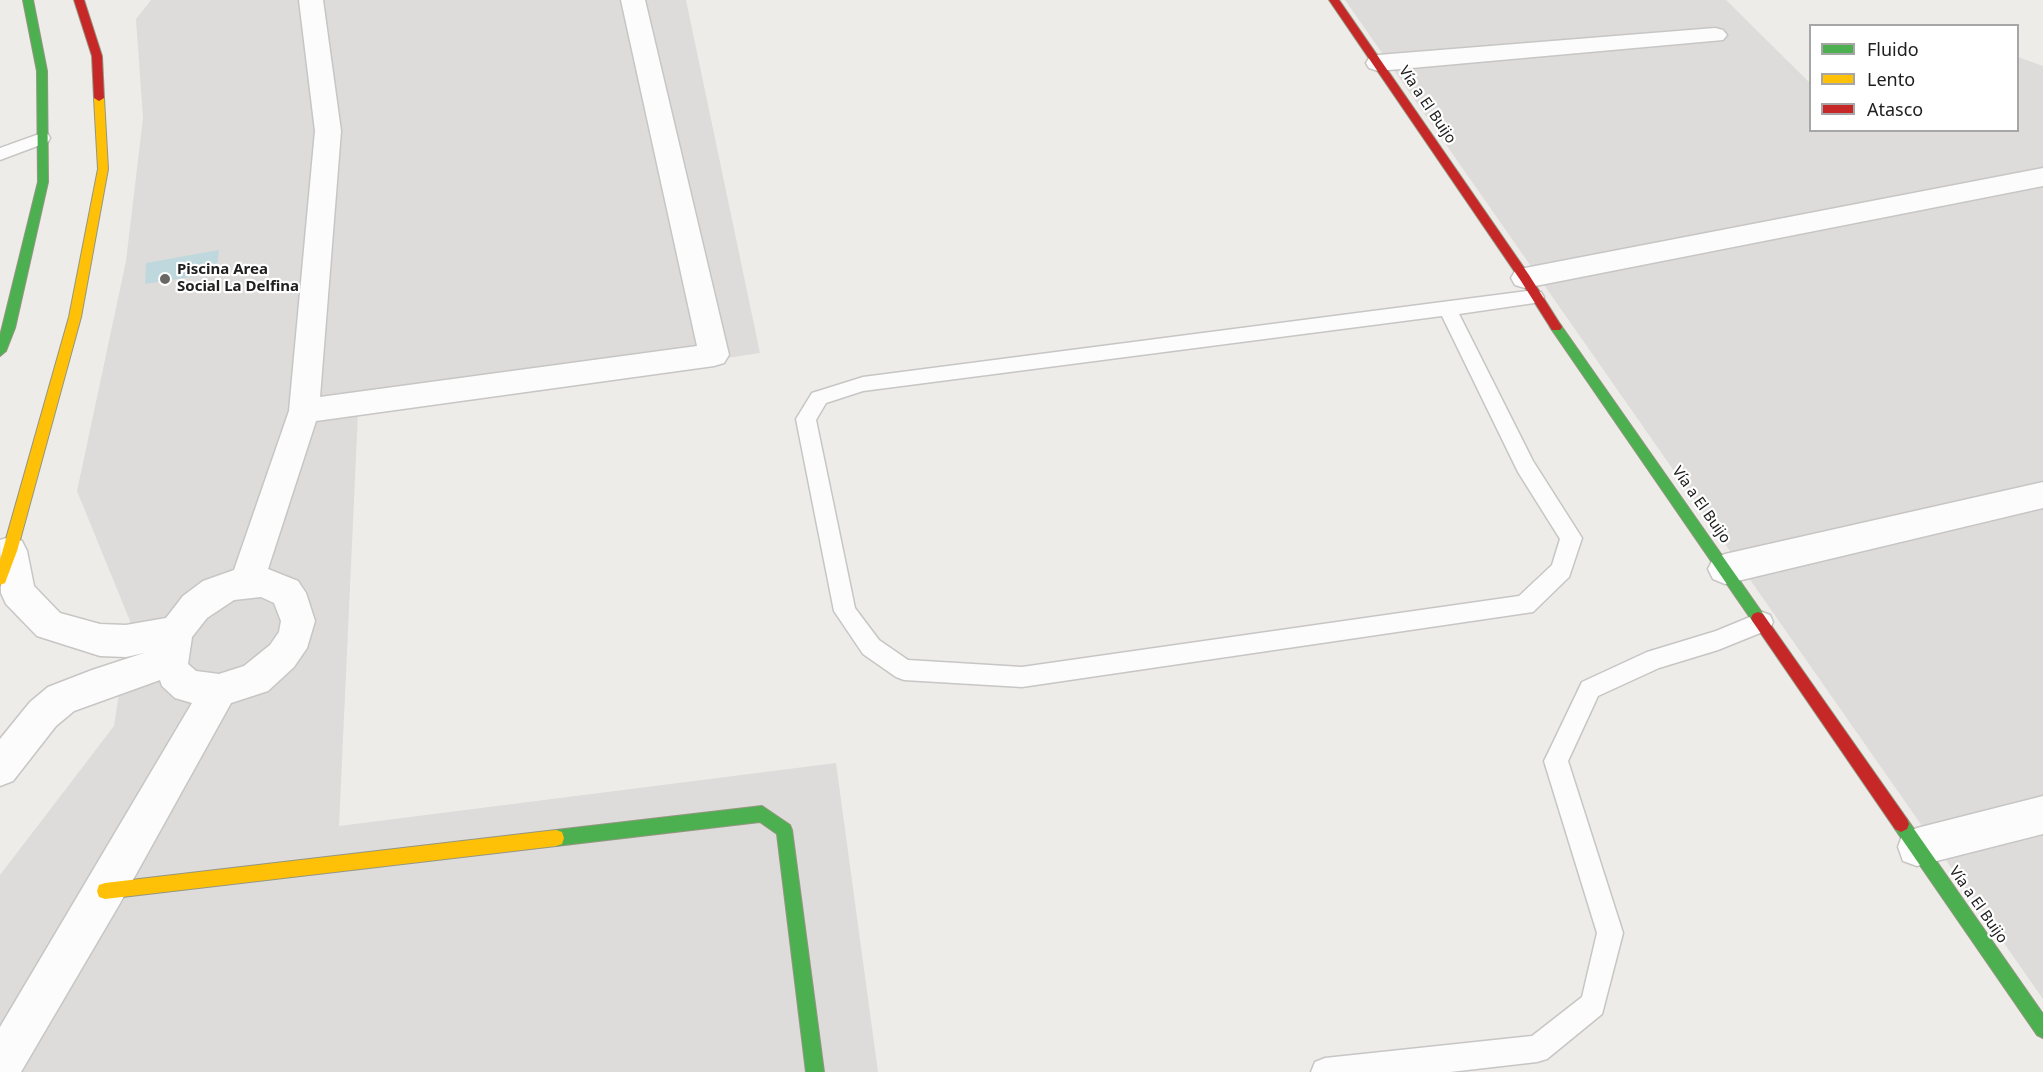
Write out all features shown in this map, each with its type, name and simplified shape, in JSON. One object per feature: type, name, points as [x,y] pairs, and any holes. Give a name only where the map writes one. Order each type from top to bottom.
[{"type":"street","points":[[0,351],[9,328],[43,182],[42,71],[28,0]]},
{"type":"street","points":[[80,0],[97,56],[103,169],[75,316],[5,565],[18,593],[49,625],[100,640],[172,646]]},
{"type":"street","points":[[246,584],[304,411],[328,131],[314,12],[310,0]]},
{"type":"street","points":[[304,411],[714,355],[633,0]]},
{"type":"street","name":"Vía a El Buijo","points":[[1334,0],[1530,288],[2040,1021]]},
{"type":"street","points":[[1378,63],[1715,35]]},
{"type":"street","points":[[1530,288],[2043,177]]},
{"type":"street","points":[[1725,569],[2043,495]]},
{"type":"street","points":[[0,768],[43,714],[61,699],[121,675],[172,646],[195,607],[215,592],[234,585],[262,582],[286,592],[294,604],[298,621],[294,637],[282,656],[255,680],[219,691],[188,686],[175,675],[172,646]]},
{"type":"street","points":[[0,1068],[105,891],[219,691]]},
{"type":"street","points":[[105,891],[762,814],[784,830],[815,1072]]},
{"type":"street","points":[[1917,847],[2043,815]]},
{"type":"lane","points":[[0,154],[42,138]]},
{"type":"lane","points":[[1447,309],[1462,335],[1525,466],[1571,538],[1561,570],[1525,605],[1022,677],[904,670],[871,647],[845,611],[806,419],[819,398],[863,384],[1447,309],[1530,288]]},
{"type":"lane","points":[[1325,1072],[1537,1049],[1593,1005],[1610,933],[1556,761],[1590,689],[1655,659],[1718,640],[1762,622]]},
{"type":"shaded area","points":[[151,0],[686,0],[760,353],[358,413],[339,826],[836,763],[878,1072],[0,1072],[0,875],[114,726],[130,621],[77,491],[126,261],[143,118],[136,19]]},
{"type":"shaded area","points":[[1345,0],[1726,0],[1809,82],[1809,132],[2019,132],[2019,57],[2043,66],[2043,999]]},
{"type":"water","points":[[219,250],[216,273],[145,284],[146,263]]},
{"type":"traffic: fast","points":[[0,351],[9,328],[43,182],[42,71],[28,0]]},
{"type":"traffic: fast","points":[[1556,327],[1758,618]]},
{"type":"traffic: fast","points":[[556,838],[762,814],[784,830],[815,1072]]},
{"type":"traffic: fast","points":[[1901,824],[2043,1029]]},
{"type":"traffic: slow","points":[[0,579],[10,551],[75,317],[103,169],[99,98]]},
{"type":"traffic: slow","points":[[105,891],[556,838]]},
{"type":"traffic: jam","points":[[79,0],[97,56],[99,98]]},
{"type":"traffic: jam","points":[[1334,0],[1525,278],[1556,327]]},
{"type":"traffic: jam","points":[[1758,618],[1901,824]]},
{"type":"place","name":"Piscina Area Social La Delfina","points":[[165,279]]}]
